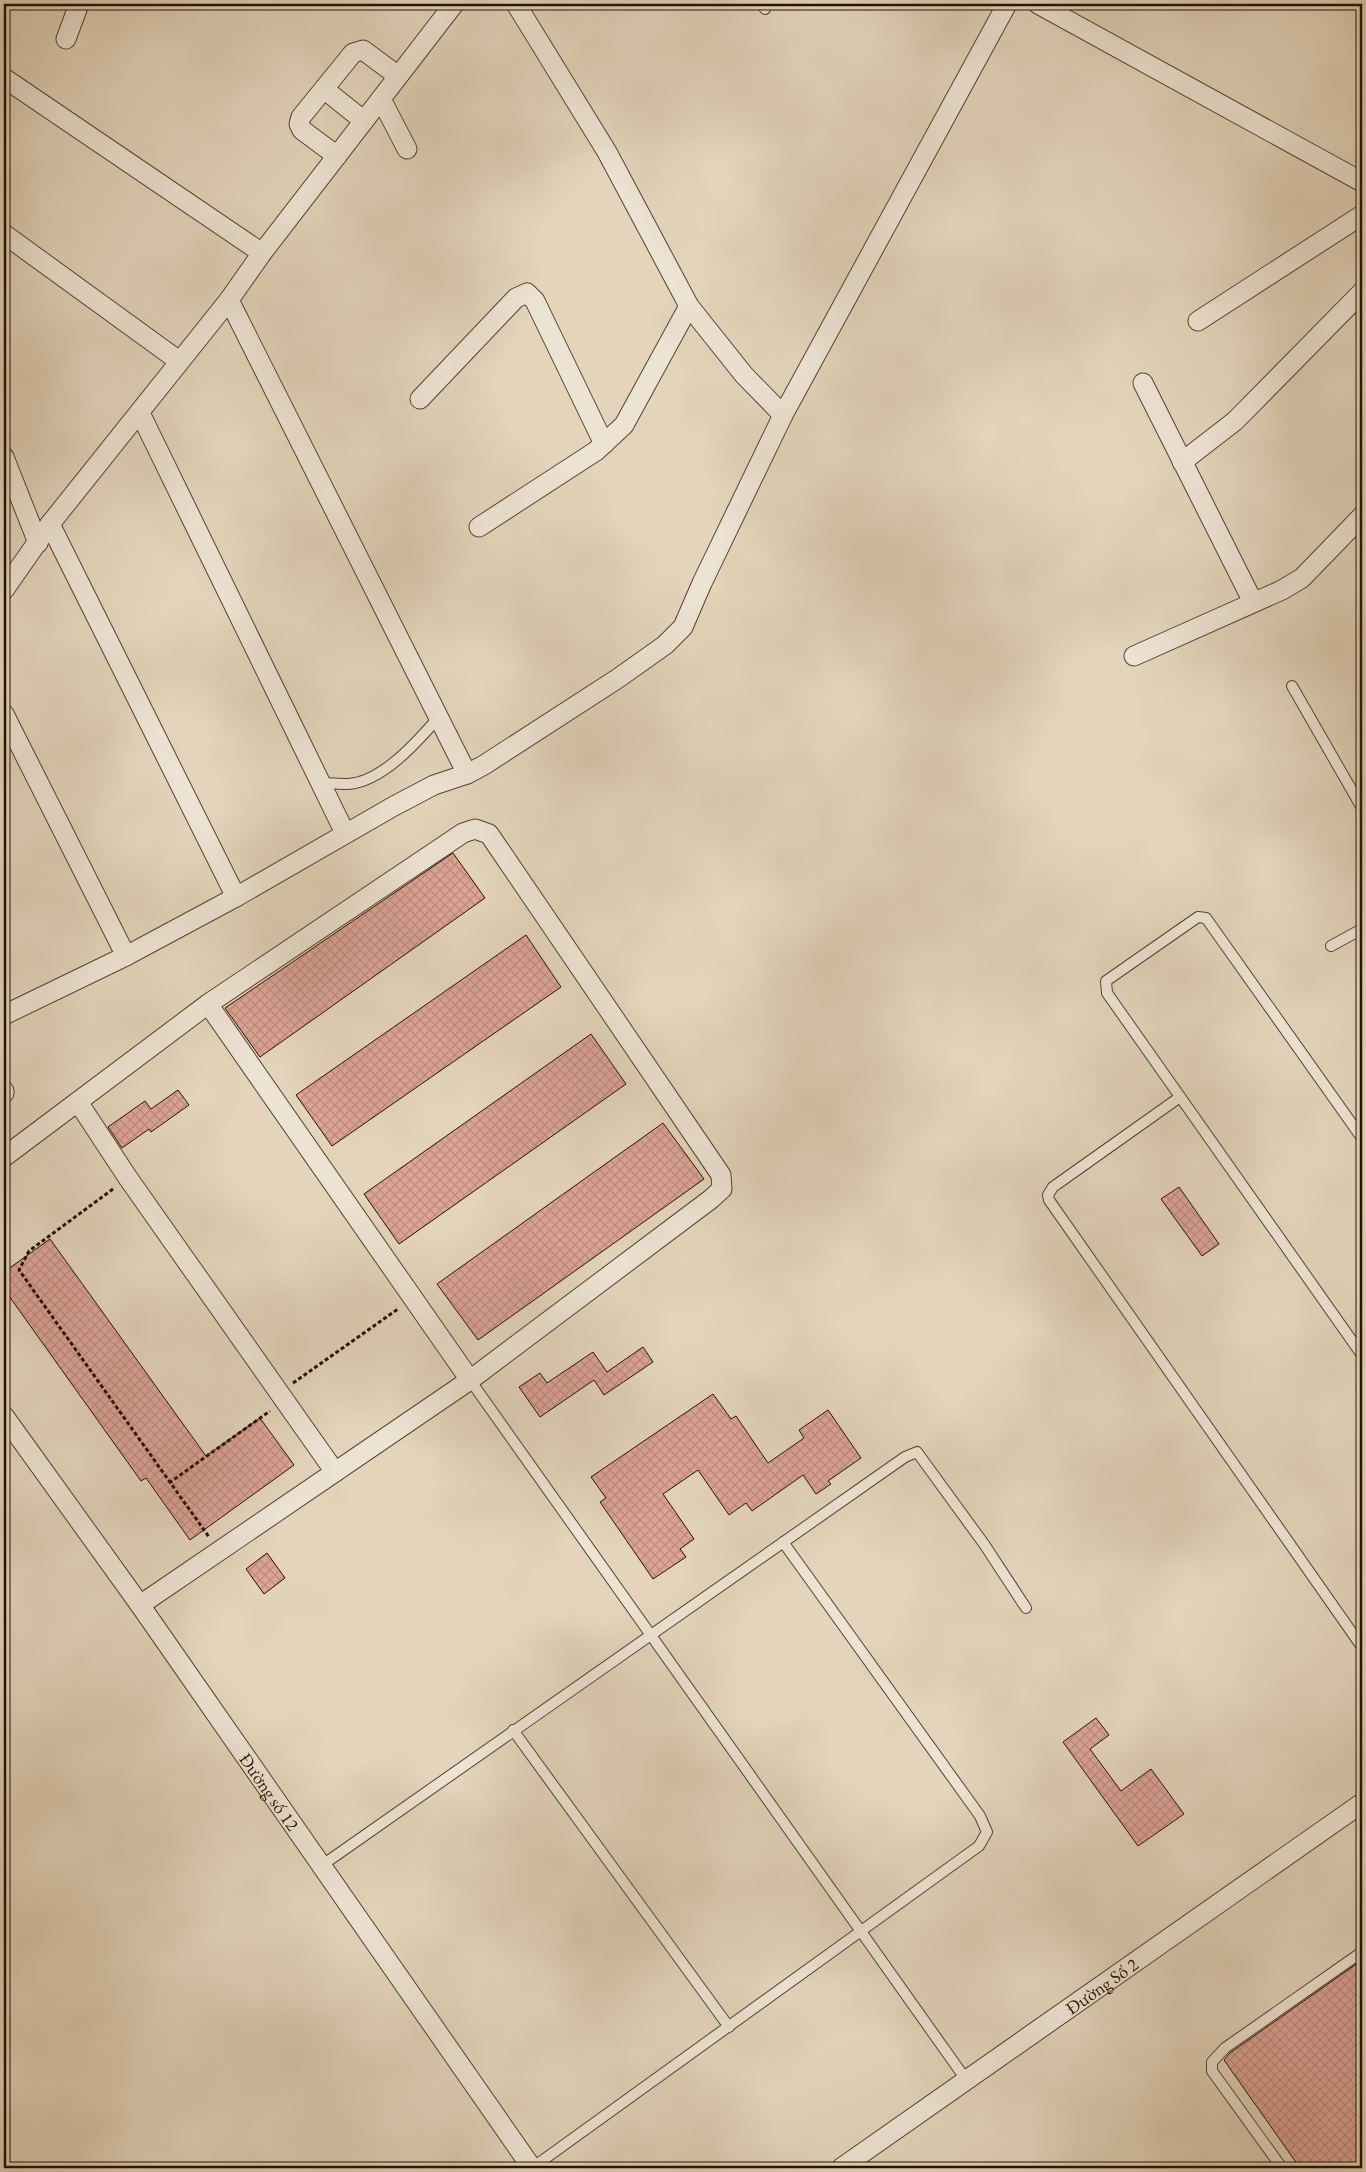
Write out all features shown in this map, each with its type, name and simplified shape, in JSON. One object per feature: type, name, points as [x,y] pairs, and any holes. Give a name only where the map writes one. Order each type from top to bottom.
[{"type":"street","points":[[66,39],[79,4]]},
{"type":"street","points":[[4,590],[50,524],[229,300],[262,253],[454,4]]},
{"type":"street","points":[[516,4],[607,152],[688,306],[744,375],[783,415]]},
{"type":"street","points":[[4,1015],[126,956],[236,897],[345,833],[434,785],[468,774],[504,754],[665,645],[683,627],[702,583],[783,415],[1007,4]]},
{"type":"street","points":[[1038,4],[1362,182]]},
{"type":"street","points":[[337,156],[302,130],[300,124],[301,117],[353,53],[359,50],[362,50],[398,76]]},
{"type":"street","points":[[4,78],[262,253]]},
{"type":"street","points":[[324,89],[364,121]]},
{"type":"street","points":[[381,99],[407,149]]},
{"type":"street","points":[[1198,321],[1362,215]]},
{"type":"street","points":[[4,234],[179,361]]},
{"type":"street","points":[[1182,462],[1247,410],[1362,292]]},
{"type":"street","points":[[420,399],[516,298],[527,293],[535,300],[604,444]]},
{"type":"street","points":[[229,300],[438,718],[468,774]]},
{"type":"street","points":[[479,527],[562,474],[604,444],[624,426],[688,306]]},
{"type":"street","points":[[1143,383],[1253,602]]},
{"type":"street","points":[[140,413],[345,833]]},
{"type":"street","points":[[4,457],[38,543]]},
{"type":"street","points":[[1134,656],[1282,590],[1302,578],[1362,516]]},
{"type":"street","points":[[50,524],[236,897]]},
{"type":"street","points":[[4,714],[126,956]]},
{"type":"street","points":[[4,1157],[208,1004],[463,833],[475,828],[489,834],[721,1175],[722,1189],[470,1380],[140,1606]]},
{"type":"street","points":[[208,1004],[470,1380]]},
{"type":"street","points":[[78,1102],[128,1178],[335,1472]]},
{"type":"street","name":"Đường số 12","points":[[4,1416],[140,1606],[532,2168]]},
{"type":"street","name":"Đường Số 2","points":[[841,2168],[1362,1803]]},
{"type":"lane","points":[[1292,686],[1362,808]]},
{"type":"lane","points":[[320,782],[350,784],[375,775],[413,746],[438,718]]},
{"type":"lane","points":[[1362,1138],[1210,921],[1198,917],[1109,978],[1105,985],[1107,993],[1362,1356]]},
{"type":"lane","points":[[1331,946],[1362,929]]},
{"type":"lane","points":[[1180,1097],[1054,1187],[1048,1195],[1049,1200],[1362,1647]]},
{"type":"lane","points":[[470,1380],[649,1636],[967,2080]]},
{"type":"lane","points":[[321,1866],[905,1456],[917,1452],[984,1544],[1026,1608]]},
{"type":"lane","points":[[532,2168],[980,1846],[987,1832],[980,1816],[783,1542]]},
{"type":"lane","points":[[513,1730],[729,2027]]},
{"type":"lane","points":[[1282,2168],[1212,2071],[1212,2062],[1225,2048],[1362,1952]]},
{"type":"path","points":[[128,1178],[29,1251],[19,1270],[219,1552]]},
{"type":"path","points":[[169,1483],[413,1298]]},
{"type":"building","points":[[453,853],[485,898],[260,1057],[225,1008]]},
{"type":"building","points":[[526,935],[561,987],[332,1146],[296,1095]]},
{"type":"building","points":[[591,1034],[626,1084],[399,1244],[364,1194]]},
{"type":"building","points":[[178,1090],[189,1105],[151,1132],[149,1129],[122,1148],[108,1127],[145,1101],[151,1109]]},
{"type":"building","points":[[663,1123],[704,1179],[478,1340],[437,1284]]},
{"type":"building","points":[[1179,1187],[1219,1244],[1202,1256],[1161,1199]]},
{"type":"building","points":[[50,1239],[206,1456],[260,1418],[294,1465],[190,1540],[146,1478],[141,1481],[4,1289],[4,1272]]},
{"type":"building","points":[[643,1347],[653,1362],[604,1395],[594,1380],[540,1417],[519,1387],[540,1373],[547,1383],[593,1352],[607,1372]]},
{"type":"building","points":[[713,1394],[731,1419],[736,1416],[768,1463],[804,1438],[799,1430],[828,1410],[861,1458],[828,1481],[831,1484],[816,1494],[803,1475],[752,1511],[746,1503],[729,1515],[698,1470],[663,1494],[694,1539],[680,1549],[686,1557],[653,1579],[600,1502],[606,1498],[591,1477]]},
{"type":"building","points":[[267,1553],[285,1578],[264,1594],[246,1569]]},
{"type":"building","points":[[1096,1718],[1109,1735],[1090,1749],[1121,1791],[1151,1769],[1184,1814],[1138,1846],[1063,1742]]},
{"type":"building","points":[[1362,1960],[1362,2168],[1300,2168],[1224,2060],[1230,2053]]}]
